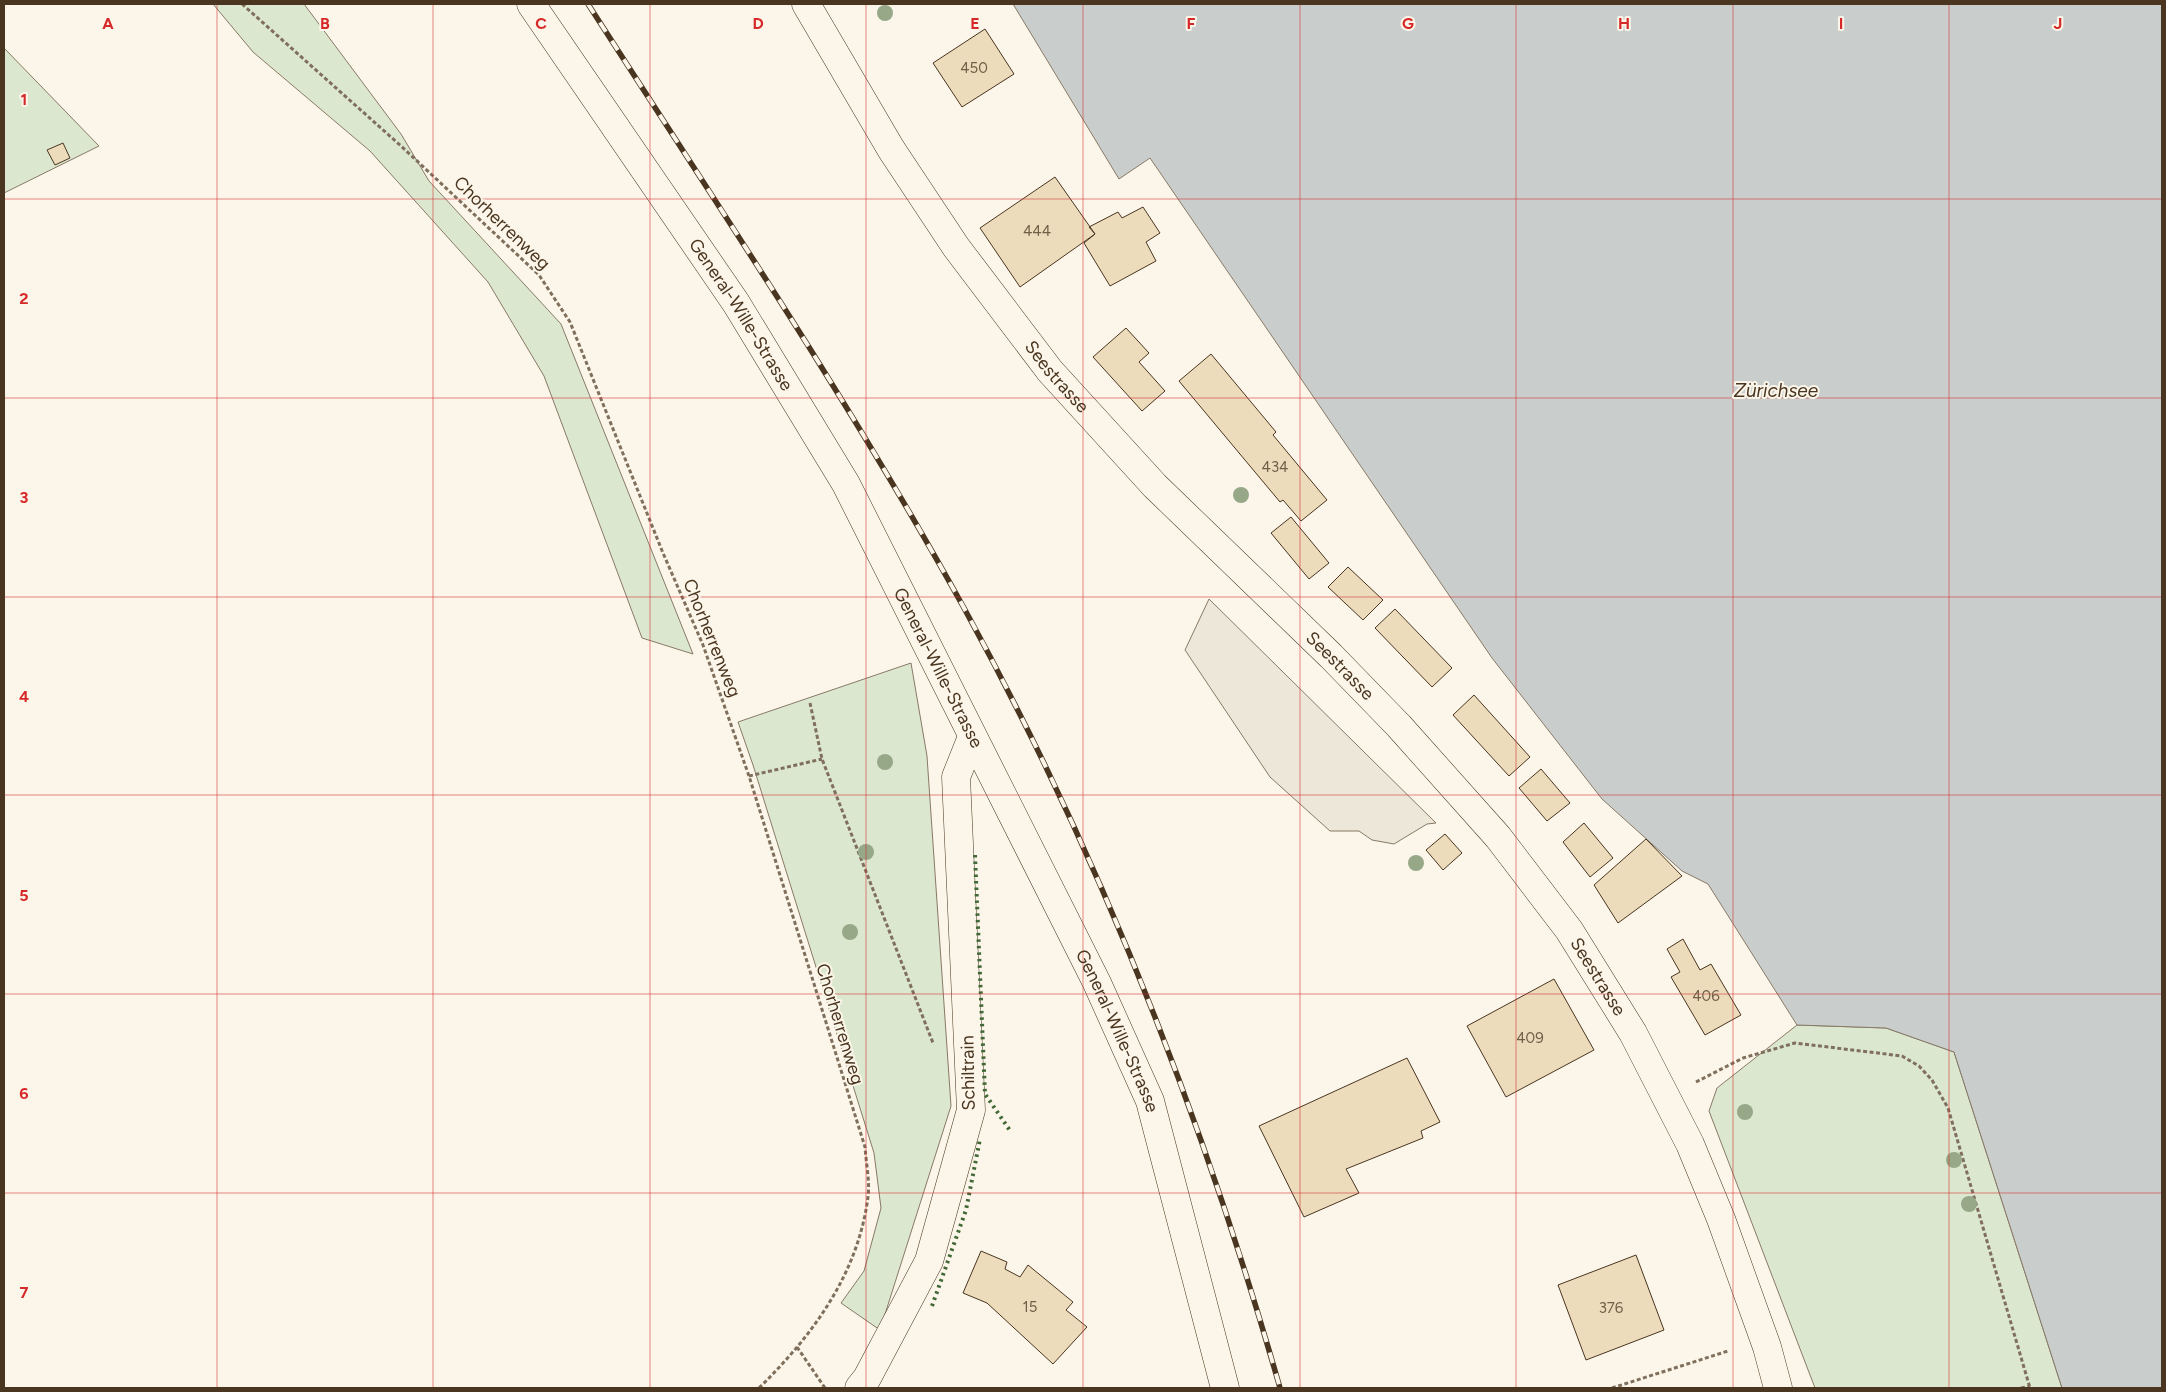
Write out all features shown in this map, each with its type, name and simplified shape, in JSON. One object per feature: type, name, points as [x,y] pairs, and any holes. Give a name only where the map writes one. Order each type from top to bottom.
[{"type":"street","name":"General-Wille-Strasse","points":[[531,4],[736,303],[846,484],[1098,984],[1150,1101],[1225,1388]]},
{"type":"street","name":"Seestrasse","points":[[806,4],[891,148],[956,247],[1050,372],[1156,486],[1331,656],[1398,726],[1498,837],[1569,930],[1633,1033],[1690,1144],[1721,1219],[1767,1346],[1778,1388]]},
{"type":"street","name":"Schiltrain","points":[[859,1388],[867,1378],[929,1260],[972,1110],[956,777],[972,737]]},
{"type":"path","name":"Chorherrenweg","points":[[242,4],[401,146],[539,275],[570,322],[663,553],[703,645],[749,776],[864,1147],[869,1195],[857,1251],[827,1310],[779,1368],[759,1388]]},
{"type":"path","points":[[810,703],[822,759],[934,1047]]},
{"type":"path","points":[[749,776],[822,759]]},
{"type":"path","points":[[1696,1082],[1743,1058],[1795,1043],[1902,1056],[1919,1066],[1932,1080],[1948,1108],[2030,1387],[2021,1388]]},
{"type":"path","points":[[796,1347],[825,1388]]},
{"type":"path","points":[[1612,1388],[1728,1351]]},
{"type":"green space","points":[[213,4],[304,4],[401,134],[429,181],[561,324],[693,654],[642,638],[544,376],[488,282],[370,151],[253,52]]},
{"type":"green space","points":[[4,48],[99,146],[4,193]]},
{"type":"green space","points":[[911,663],[927,756],[951,1106],[880,1330],[841,1303],[864,1271],[881,1208],[874,1153],[738,722]]},
{"type":"green space","points":[[1797,1025],[1886,1028],[1954,1052],[2062,1388],[1815,1388],[1709,1111],[1717,1088]]},
{"type":"shaded area","points":[[1209,599],[1436,823],[1427,824],[1394,844],[1372,840],[1359,831],[1330,831],[1270,777],[1185,650]]},
{"type":"water","name":"Zürichsee","points":[[1013,4],[2162,4],[2162,1388],[2062,1388],[1954,1052],[1886,1028],[1797,1025],[1708,884],[1682,871],[1602,799],[1492,658],[1150,158],[1119,179]]},
{"type":"building","points":[[985,29],[1014,74],[962,107],[933,63]]},
{"type":"building","points":[[63,143],[70,158],[55,165],[47,150]]},
{"type":"building","points":[[1055,177],[1095,234],[1020,287],[980,228]]},
{"type":"building","points":[[1143,207],[1160,233],[1146,242],[1156,261],[1110,286],[1084,243],[1095,234],[1089,227],[1118,212],[1122,218]]},
{"type":"building","points":[[1126,328],[1149,353],[1139,362],[1165,391],[1142,411],[1093,357]]},
{"type":"building","points":[[1211,354],[1276,432],[1273,435],[1327,500],[1301,521],[1283,500],[1280,502],[1179,381]]},
{"type":"building","points":[[1291,517],[1329,563],[1309,579],[1271,533]]},
{"type":"building","points":[[1348,567],[1383,600],[1363,620],[1328,587]]},
{"type":"building","points":[[1395,609],[1452,668],[1432,687],[1375,628]]},
{"type":"building","points":[[1474,695],[1530,757],[1509,776],[1453,715]]},
{"type":"building","points":[[1541,769],[1570,803],[1547,821],[1519,788]]},
{"type":"building","points":[[1584,823],[1613,858],[1590,877],[1563,842]]},
{"type":"building","points":[[1445,834],[1462,853],[1443,870],[1426,850]]},
{"type":"building","points":[[1646,839],[1682,876],[1618,923],[1594,885]]},
{"type":"building","points":[[1683,939],[1700,970],[1711,964],[1741,1015],[1705,1035],[1671,977],[1680,972],[1667,949]]},
{"type":"building","points":[[1554,979],[1594,1050],[1506,1097],[1467,1026]]},
{"type":"building","points":[[1407,1058],[1440,1122],[1421,1131],[1423,1138],[1346,1169],[1359,1193],[1304,1217],[1259,1126]]},
{"type":"building","points":[[981,1251],[1007,1262],[1005,1269],[1020,1277],[1028,1265],[1073,1302],[1066,1310],[1087,1327],[1053,1364],[987,1303],[963,1293]]},
{"type":"building","points":[[1636,1255],[1664,1330],[1586,1360],[1558,1285]]},
{"type":"railway","points":[[588,4],[781,303],[875,454],[964,608],[1013,701],[1060,796],[1144,989],[1182,1087],[1217,1187],[1250,1287],[1280,1388]]},
{"type":"hedge","points":[[975,855],[985,1094],[1011,1132]]},
{"type":"hedge","points":[[932,1306],[966,1210],[980,1139]]}]
